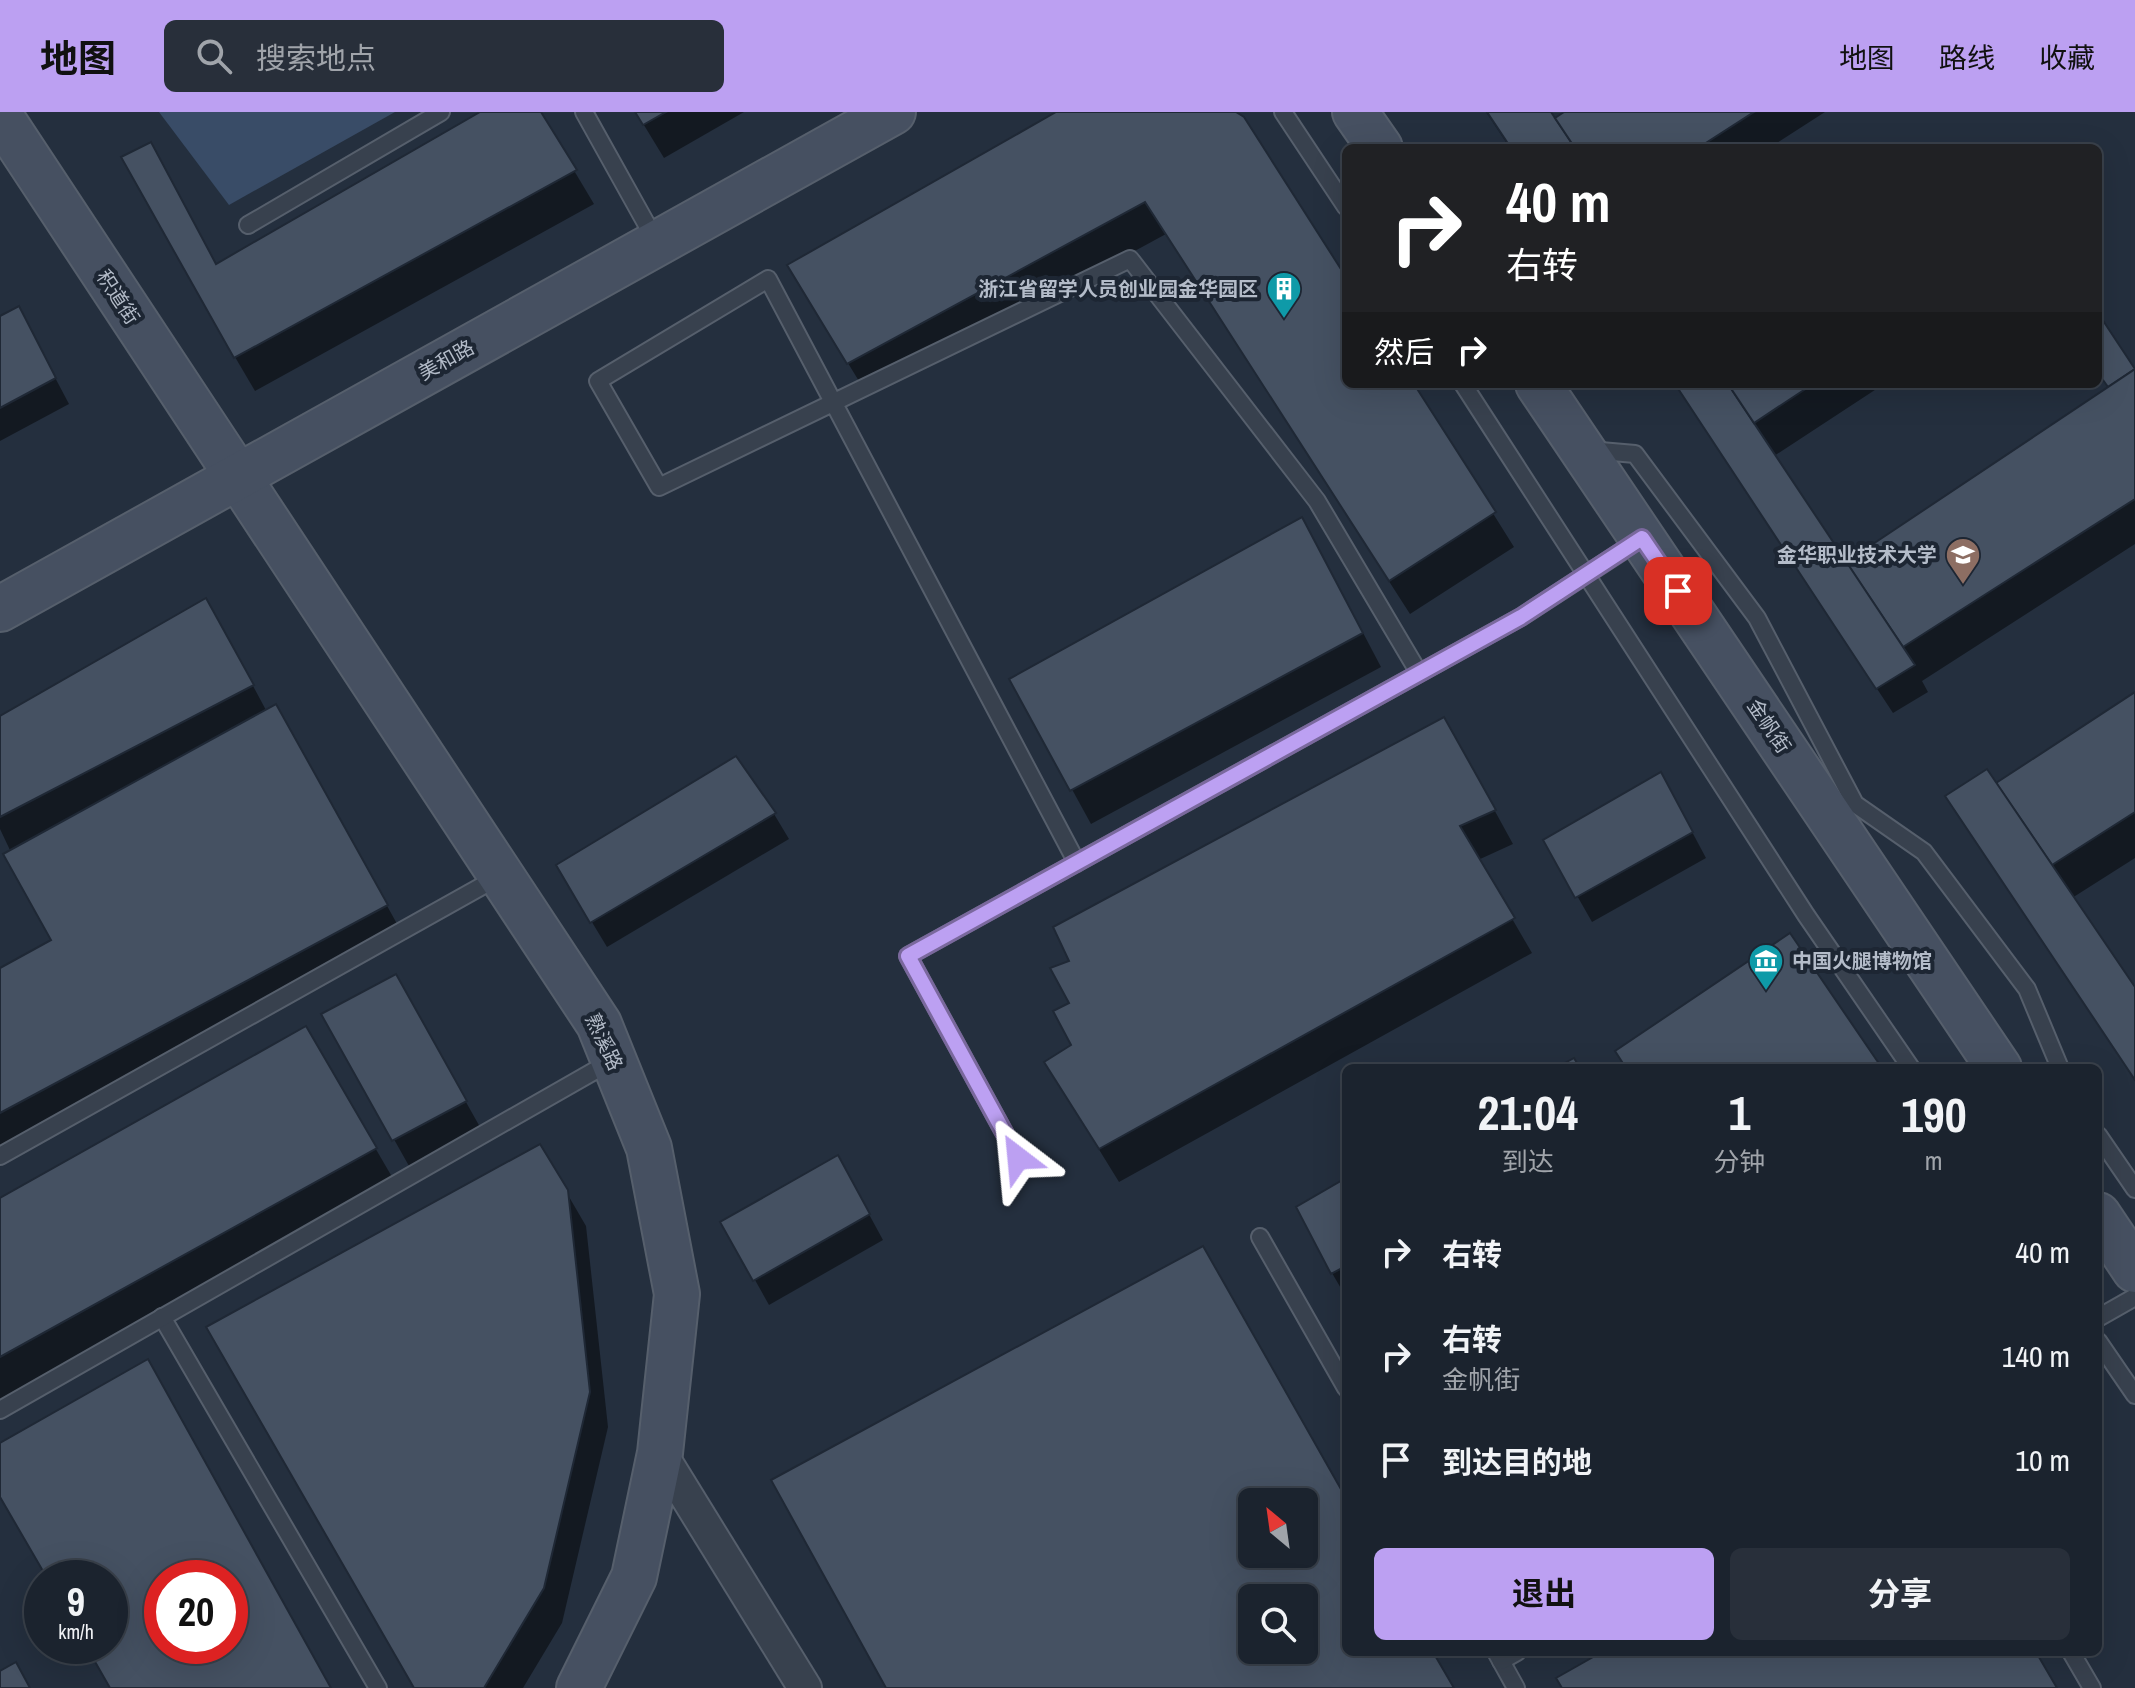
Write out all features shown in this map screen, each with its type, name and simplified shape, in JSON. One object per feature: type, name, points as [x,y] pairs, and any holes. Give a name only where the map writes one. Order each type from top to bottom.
[{"type":"street","name":"美和路","points":[[0,609],[893,112]]},
{"type":"street","points":[[1355,112],[1377,144]]},
{"type":"street","name":"积道街","points":[[0,116],[236,477]]},
{"type":"street","name":"金帆街","points":[[1541,388],[1996,1064]]},
{"type":"street","name":"熟溪路","points":[[236,477],[599,1024],[649,1148],[677,1294],[660,1453],[634,1577],[579,1688]]},
{"type":"street","points":[[2102,1221],[2135,1270]]},
{"type":"street","points":[[660,1453],[805,1688]]},
{"type":"lane","points":[[248,225],[441,112]]},
{"type":"lane","points":[[584,112],[657,243]]},
{"type":"lane","points":[[1283,112],[1342,201]]},
{"type":"lane","points":[[1077,863],[832,401],[768,279],[598,381],[659,487],[832,401],[1130,259],[1317,501],[1419,673]]},
{"type":"lane","points":[[1466,388],[1806,915],[1908,1064]]},
{"type":"lane","points":[[1583,450],[1635,454],[1757,618],[1855,804],[1924,852],[2027,989],[2058,1064]]},
{"type":"lane","points":[[1018,1158],[908,956],[1521,617],[1642,538]]},
{"type":"lane","points":[[0,1156],[500,876]]},
{"type":"lane","points":[[0,1410],[614,1061]]},
{"type":"lane","points":[[2102,1141],[2135,1189]]},
{"type":"lane","points":[[1260,1237],[1342,1381]]},
{"type":"lane","points":[[2102,1316],[2135,1297]]},
{"type":"lane","points":[[162,1317],[378,1688]]},
{"type":"lane","points":[[2102,1347],[2135,1395]]},
{"type":"lane","points":[[2073,1656],[2092,1688]]},
{"type":"lane","points":[[1498,1657],[1516,1688]]},
{"type":"water","points":[[159,112],[395,112],[229,205]]},
{"type":"building","points":[[480,112],[541,112],[577,170],[234,358],[121,157],[151,142],[216,264]]},
{"type":"building","points":[[635,112],[666,112],[643,125]]},
{"type":"building","name":"浙江省留学人员创业园金华园区","points":[[1056,112],[1236,112],[1244,117],[1342,271],[1342,388],[1417,388],[1496,512],[1389,581],[1145,202],[847,364],[787,265]]},
{"type":"building","points":[[1487,112],[1551,112],[1572,144],[1508,144]]},
{"type":"building","points":[[1564,112],[1754,112],[1704,144],[1572,144],[1555,118]]},
{"type":"building","points":[[19,306],[56,378],[0,408],[0,316]]},
{"type":"building","points":[[2102,319],[2135,369],[2108,387],[2102,379]]},
{"type":"building","points":[[2135,369],[2135,499],[1903,647],[1846,562]]},
{"type":"building","points":[[1678,388],[1731,388],[1915,665],[1876,689]]},
{"type":"building","points":[[1731,388],[1807,388],[1754,423]]},
{"type":"building","points":[[1302,517],[1363,633],[1070,791],[1009,679]]},
{"type":"building","points":[[206,598],[254,685],[0,817],[0,716]]},
{"type":"building","points":[[2135,692],[2135,812],[2052,865],[1996,783]]},
{"type":"building","points":[[276,704],[388,905],[0,1113],[0,968],[51,940],[3,854]]},
{"type":"building","points":[[1444,717],[1496,810],[1460,826],[1515,918],[1099,1149],[1044,1062],[1071,1045],[1053,1011],[1069,1003],[1050,968],[1069,961],[1053,927]]},
{"type":"building","points":[[736,756],[776,813],[590,923],[556,865]]},
{"type":"building","points":[[1987,769],[2135,987],[2135,1080],[1945,796]]},
{"type":"building","points":[[1661,772],[1693,832],[1575,898],[1543,840]]},
{"type":"building","name":"中国火腿博物馆","points":[[1790,933],[1879,1064],[1623,1064],[1615,1051]]},
{"type":"building","points":[[396,974],[467,1101],[392,1141],[321,1014]]},
{"type":"building","points":[[306,1026],[377,1148],[0,1357],[0,1198]]},
{"type":"building","points":[[1574,1058],[1578,1064],[1563,1064]]},
{"type":"building","points":[[540,1144],[568,1190],[590,1392],[544,1588],[484,1688],[414,1688],[206,1327]]},
{"type":"building","points":[[838,1155],[870,1214],[753,1281],[720,1222]]},
{"type":"building","points":[[1342,1180],[1342,1268],[1331,1274],[1296,1207]]},
{"type":"building","points":[[1203,1246],[1342,1491],[1342,1656],[1435,1656],[1454,1688],[886,1688],[771,1480]]},
{"type":"building","points":[[148,1359],[331,1688],[110,1688],[96,1664],[128,1664],[128,1560],[37,1560],[0,1497],[0,1443]]},
{"type":"building","points":[[1595,1656],[2038,1656],[2057,1688],[1562,1688],[1556,1678]]},
{"type":"building","points":[[16,1662],[30,1688],[0,1688],[0,1671]]},
{"type":"place","name":"浙江省留学人员创业园金华园区","points":[[1284,320]]},
{"type":"place","name":"金华职业技术大学","points":[[1963,586]]},
{"type":"place","name":"中国火腿博物馆","points":[[1766,992]]},
{"type":"route","points":[[1018,1158],[908,956],[1521,617],[1642,538],[1678,591]]}]
